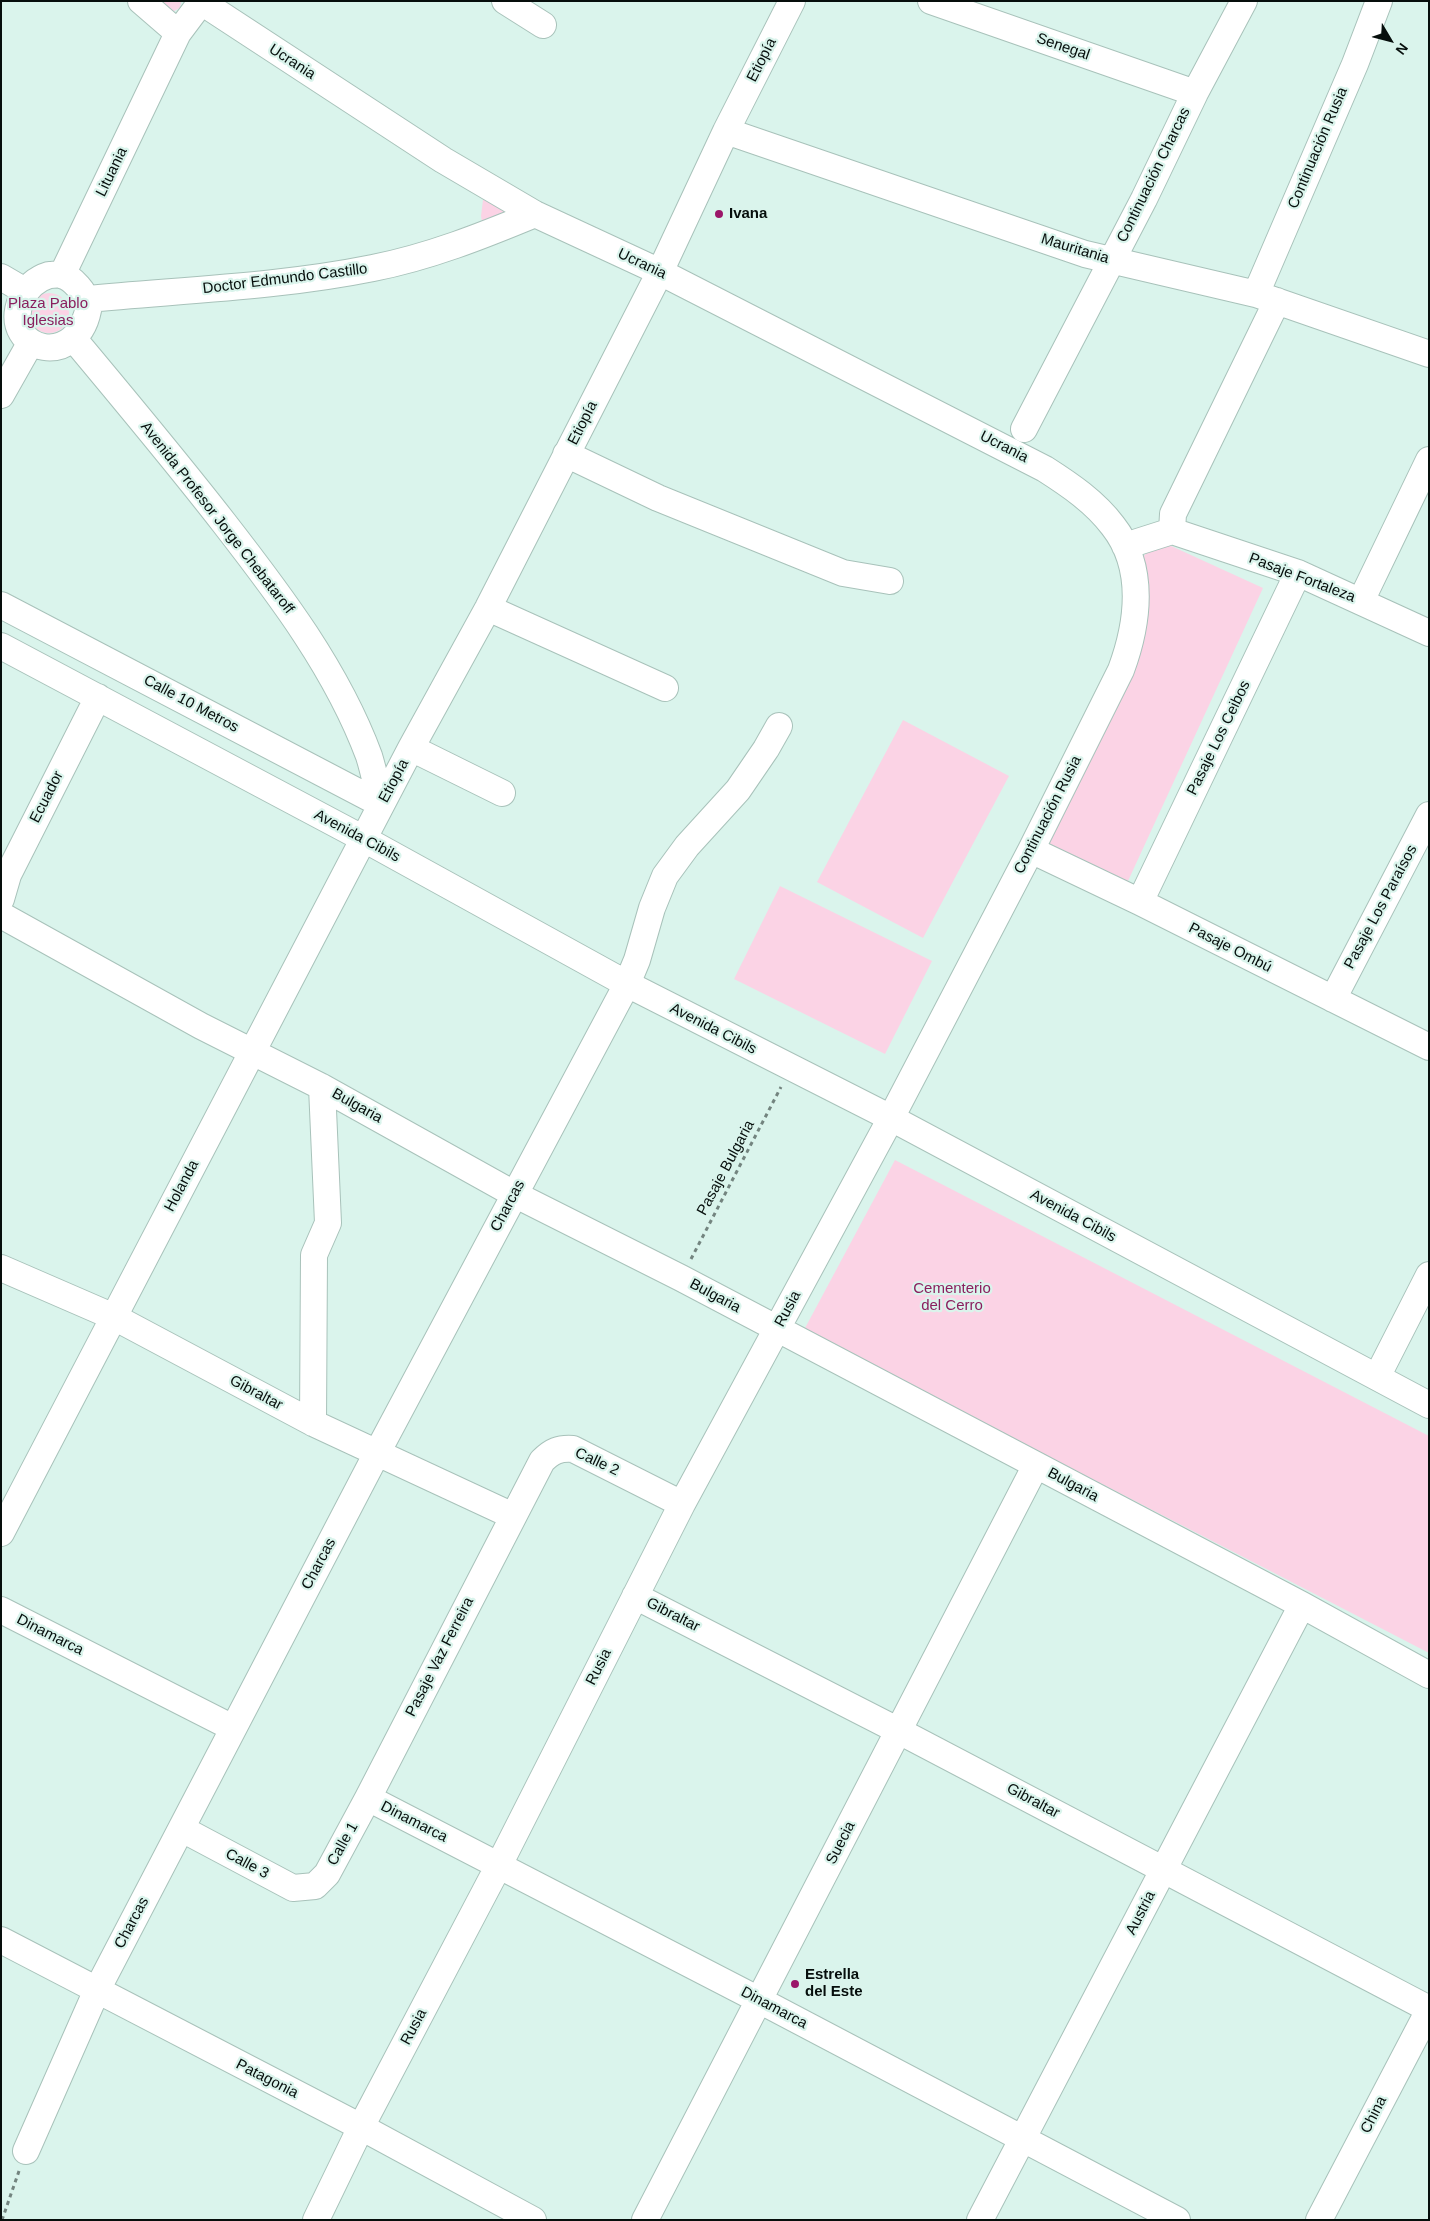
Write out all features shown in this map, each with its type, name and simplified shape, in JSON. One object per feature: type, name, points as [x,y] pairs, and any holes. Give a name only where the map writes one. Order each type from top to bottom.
[{"type":"street","points":[[141,1],[178,33]]},
{"type":"street","points":[[505,1],[542,25]]},
{"type":"street","name":"Etiopía","points":[[364,839],[411,748],[488,608],[660,272],[726,131],[792,1]]},
{"type":"street","name":"Senegal","points":[[931,1],[1195,93]]},
{"type":"street","name":"Continuación Charcas","points":[[1024,429],[1144,199],[1195,93],[1244,1]]},
{"type":"street","name":"Continuación Rusia","points":[[1172,531],[1173,514],[1266,298],[1379,1]]},
{"type":"street","name":"Lituania","points":[[62,275],[178,33],[201,2]]},
{"type":"street","name":"Ucrania","points":[[201,2],[444,160],[535,214],[660,272],[1013,451],[1074,488],[1094,506]]},
{"type":"street","name":"Mauritania","points":[[726,131],[1085,254],[1266,298],[1429,354]]},
{"type":"street","name":"Doctor Edmundo Castillo","points":[[87,299],[274,282],[375,268],[450,248],[535,214]]},
{"type":"street","points":[[62,275],[78,287],[87,299],[89,304],[88,310],[80,332],[74,338],[55,348],[45,348],[31,342],[18,326],[19,305],[25,291],[42,277],[62,275]]},
{"type":"street","points":[[1,277],[25,291]]},
{"type":"street","name":"Avenida Profesor Jorge Chebataroff","points":[[74,338],[180,467],[267,578],[316,650],[359,731],[370,759],[381,804]]},
{"type":"street","points":[[1,395],[31,342]]},
{"type":"street","points":[[566,454],[658,498],[843,573],[890,581]]},
{"type":"street","points":[[1362,601],[1429,460]]},
{"type":"street","name":"Continuación Rusia","points":[[891,1118],[1031,850],[1121,670],[1130,646],[1136,617],[1136,592],[1125,546],[1114,526],[1094,506]]},
{"type":"street","points":[[1125,546],[1172,531]]},
{"type":"street","name":"Pasaje Fortaleza","points":[[1172,531],[1298,574],[1429,632]]},
{"type":"street","name":"Pasaje Los Ceibos","points":[[1140,902],[1298,574]]},
{"type":"street","name":"Calle 10 Metros","points":[[1,605],[381,804]]},
{"type":"street","points":[[488,608],[665,688]]},
{"type":"street","name":"Avenida Cibils","points":[[1,646],[364,839],[627,984],[791,1069],[891,1118],[1429,1405]]},
{"type":"street","name":"Ecuador","points":[[4,881],[98,697]]},
{"type":"street","name":"Charcas","points":[[26,2151],[97,1990],[377,1453],[627,984],[637,960],[652,908],[666,876],[687,846],[738,790],[766,750],[779,726]]},
{"type":"street","points":[[411,748],[502,793]]},
{"type":"street","name":"Pasaje Los Paraísos","points":[[1332,999],[1429,815]]},
{"type":"street","name":"Holanda","points":[[1,1534],[364,839]]},
{"type":"street","name":"Pasaje Ombú","points":[[1031,850],[1140,902],[1429,1047]]},
{"type":"street","name":"Bulgaria","points":[[1,915],[201,1026],[322,1087],[514,1194],[777,1328],[1302,1605],[1429,1675]]},
{"type":"street","points":[[313,1423],[314,1255],[328,1223],[322,1087]]},
{"type":"street","name":"Rusia","points":[[316,2220],[361,2127],[499,1865],[682,1504],[891,1118]]},
{"type":"street","name":"Gibraltar","points":[[1,1268],[114,1317],[313,1423],[513,1516]]},
{"type":"street","points":[[1377,1377],[1429,1275]]},
{"type":"street","name":"Calle 2","points":[[513,1516],[542,1461],[550,1453],[561,1449],[573,1449],[682,1504]]},
{"type":"street","name":"Suecia","points":[[644,2220],[900,1731],[1036,1465]]},
{"type":"street","name":"Pasaje Vaz Ferreira","points":[[368,1798],[513,1516]]},
{"type":"street","name":"Gibraltar","points":[[635,1596],[900,1731],[1429,2009]]},
{"type":"street","name":"Austria","points":[[980,2220],[1302,1605]]},
{"type":"street","name":"Dinamarca","points":[[1,1610],[233,1728]]},
{"type":"street","name":"Dinamarca","points":[[368,1798],[760,2000],[1177,2220]]},
{"type":"street","name":"Calle 1","points":[[315,1886],[327,1874],[368,1798]]},
{"type":"street","name":"Calle 3","points":[[182,1829],[293,1888],[315,1886]]},
{"type":"street","name":"Patagonia","points":[[1,1940],[361,2127],[532,2220]]},
{"type":"street","name":"China","points":[[1319,2220],[1429,2009]]},
{"type":"path","name":"Pasaje Bulgaria","points":[[681,1278],[791,1069]]},
{"type":"path","points":[[2,2220],[26,2151]]},
{"type":"green space","points":[[151,1],[181,1],[180,8],[170,13]]},
{"type":"green space","points":[[485,199],[508,212],[483,227],[481,216],[483,200]]},
{"type":"green space","name":"Plaza Pablo Iglesias","points":[[53,293],[60,296],[66,302],[69,313],[68,321],[60,330],[53,333],[45,333],[38,330],[30,321],[29,309],[32,302],[41,294]]},
{"type":"green space","points":[[1169,545],[1263,588],[1122,894],[1038,851],[1128,681],[1135,564],[1150,550]]},
{"type":"green space","points":[[903,720],[1009,776],[923,938],[817,882]]},
{"type":"green space","points":[[780,886],[932,961],[885,1054],[734,979]]},
{"type":"green space","name":"Cementerio del Cerro","points":[[895,1160],[1429,1436],[1429,1653],[804,1330]]},
{"type":"place","name":"Ivana","points":[[719,214]]},
{"type":"place","name":"Estrella del Este","points":[[795,1984]]}]
